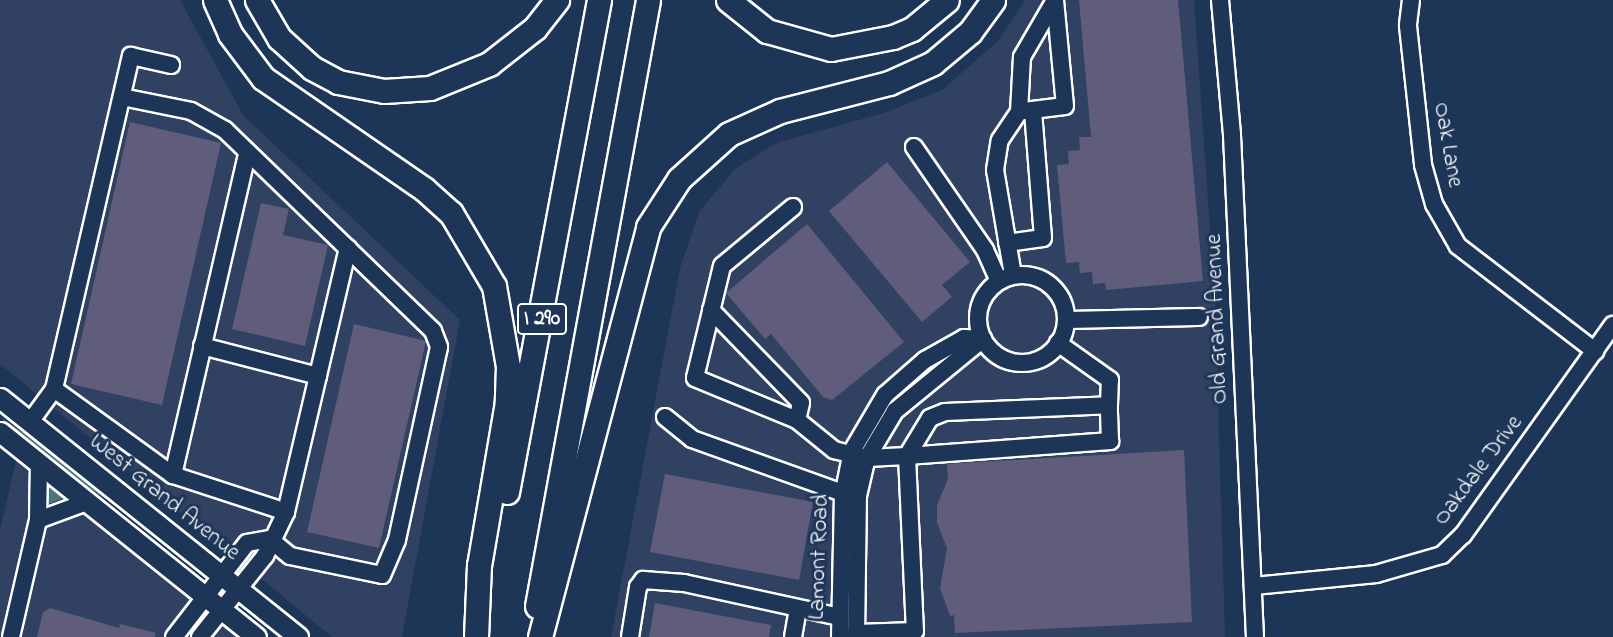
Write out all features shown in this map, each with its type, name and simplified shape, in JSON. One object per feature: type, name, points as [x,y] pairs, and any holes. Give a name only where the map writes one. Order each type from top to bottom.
[{"type":"highway","points":[[215,0],[230,34],[263,78],[424,189],[451,213],[494,286],[508,366],[507,402],[480,565],[477,637]]},
{"type":"highway","points":[[257,0],[279,38],[312,68],[338,82],[384,91],[430,88],[489,64],[534,28],[557,0]]},
{"type":"highway","name":"I 290","points":[[477,637],[548,287],[599,0]]},
{"type":"highway","name":"I 290","points":[[532,637],[648,0]]},
{"type":"highway","points":[[728,0],[767,31],[831,48],[892,37],[912,29],[947,0]]},
{"type":"highway","points":[[540,637],[648,227],[679,179],[729,134],[780,111],[888,83],[933,63],[970,32],[993,0]]},
{"type":"main road","name":"West Grand Avenue","points":[[0,398],[298,637]]},
{"type":"main road","points":[[0,432],[256,637]]},
{"type":"street","points":[[1006,278],[1007,243],[995,170],[1000,140],[1026,111],[1065,106],[1055,0]]},
{"type":"street","points":[[1007,243],[1042,239],[1022,57],[1055,0]]},
{"type":"street","name":"Old Grand Avenue","points":[[1220,0],[1232,135],[1255,637]]},
{"type":"street","name":"Oak Lane","points":[[1411,0],[1408,26],[1423,165],[1434,204],[1458,246],[1595,351]]},
{"type":"street","points":[[30,422],[54,389],[131,56],[171,65]]},
{"type":"street","points":[[122,97],[191,111],[225,130],[247,155],[433,331],[439,346],[397,540],[382,575],[290,556],[270,540],[247,543],[174,637]]},
{"type":"street","points":[[914,146],[1006,278]]},
{"type":"street","points":[[173,475],[247,155]]},
{"type":"street","points":[[793,206],[722,266],[695,378],[797,420],[834,450],[860,455],[907,456],[1110,441],[1110,380],[1058,344]]},
{"type":"street","points":[[200,637],[265,556],[270,540],[286,512],[348,248]]},
{"type":"street","points":[[1026,275],[1050,285],[1065,307],[1066,320],[1058,344],[1034,361],[1019,363],[1004,359],[983,339],[978,313],[982,301],[1006,278],[1026,275]]},
{"type":"street","points":[[711,310],[801,403],[797,420]]},
{"type":"street","points":[[1066,320],[1199,317]]},
{"type":"street","name":"Oakdale Drive","points":[[1254,586],[1376,574],[1442,555],[1463,535],[1613,325]]},
{"type":"street","name":"Lamont Road","points":[[840,637],[850,496],[860,455],[885,395],[925,360],[964,338],[983,339]]},
{"type":"street","name":"Lamont Road","points":[[860,455],[895,411],[983,339]]},
{"type":"street","points":[[202,346],[318,376]]},
{"type":"street","points":[[925,360],[937,374]]},
{"type":"street","points":[[54,389],[173,475],[286,512]]},
{"type":"street","points":[[856,635],[915,631],[907,456],[930,418],[945,412],[1109,405]]},
{"type":"street","points":[[665,416],[692,439],[850,496]]},
{"type":"street","points":[[11,637],[38,520],[39,462]]},
{"type":"street","name":"Lamont Road","points":[[850,496],[856,635]]},
{"type":"street","points":[[38,520],[87,502]]},
{"type":"street","points":[[631,637],[638,587],[643,580],[684,583],[840,617]]},
{"type":"street","points":[[793,637],[798,609]]},
{"type":"shaded area","points":[[0,0],[180,0],[243,115],[460,320],[402,637],[332,637],[0,364]]},
{"type":"shaded area","points":[[1025,0],[1194,0],[1215,300],[1225,637],[611,637],[680,268],[699,212],[735,169],[776,143],[884,113],[942,90],[999,40]]},
{"type":"shaded area","points":[[17,456],[166,575],[238,637],[0,637],[0,530]]},
{"type":"green space","points":[[0,417],[61,458],[131,516],[55,465]]},
{"type":"green space","points":[[46,483],[64,495],[64,498],[45,505]]},
{"type":"building","points":[[1079,0],[1178,0],[1203,281],[1106,290],[1105,283],[1093,284],[1092,272],[1080,273],[1079,262],[1066,263],[1057,165],[1069,164],[1068,151],[1080,150],[1079,137],[1091,137]]},
{"type":"building","points":[[130,122],[221,143],[162,405],[71,384]]},
{"type":"building","points":[[887,162],[970,262],[942,285],[952,297],[922,322],[829,211]]},
{"type":"building","points":[[261,203],[289,209],[283,235],[328,245],[305,346],[232,329]]},
{"type":"building","points":[[807,224],[904,342],[832,400],[823,397],[771,334],[765,339],[726,293]]},
{"type":"building","points":[[354,324],[426,341],[379,548],[307,532]]},
{"type":"building","points":[[1184,450],[1192,622],[955,633],[954,615],[950,616],[940,588],[947,548],[937,523],[937,505],[948,479],[947,464]]},
{"type":"building","points":[[665,474],[813,502],[799,580],[650,552]]},
{"type":"building","points":[[655,603],[771,625],[769,637],[649,637]]},
{"type":"building","points":[[50,608],[119,628],[120,624],[156,633],[155,637],[37,637],[43,612]]}]
